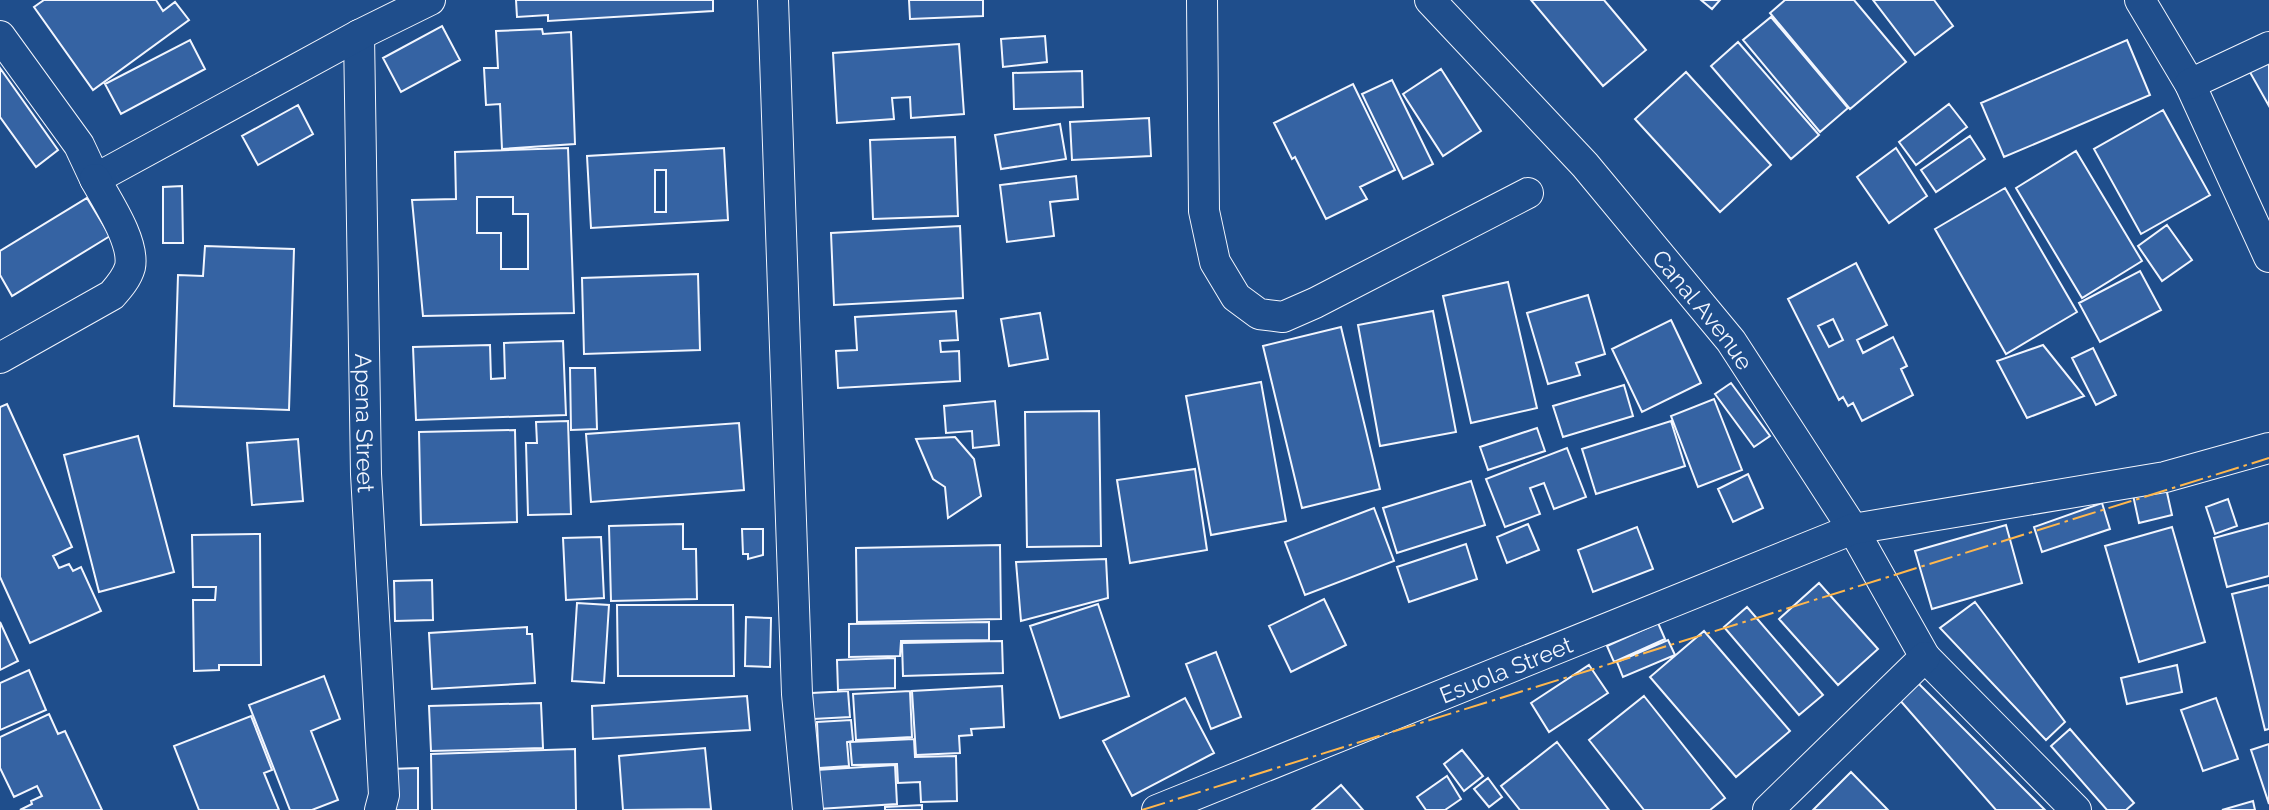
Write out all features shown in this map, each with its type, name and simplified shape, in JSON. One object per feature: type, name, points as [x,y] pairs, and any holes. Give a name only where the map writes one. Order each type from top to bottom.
[{"type":"street","points":[[95,179],[359,35],[430,0]]},
{"type":"street","points":[[773,0],[797,694],[808,810]]},
{"type":"street","points":[[1202,0],[1204,211],[1216,262],[1236,297],[1259,314],[1283,317],[1315,303],[1528,193]]},
{"type":"street","name":"Canal Avenue","points":[[1430,0],[1585,165],[1731,341],[1853,529],[1925,657],[2076,810]]},
{"type":"street","points":[[2140,0],[2190,85],[2269,257]]},
{"type":"street","name":"Apena Street","points":[[359,35],[366,474],[384,795],[380,810]]},
{"type":"street","points":[[0,36],[79,145],[128,243],[130,266],[123,282],[112,295],[0,358]]},
{"type":"street","points":[[2190,85],[2269,47]]},
{"type":"street","name":"Esuola Street","points":[[1157,810],[1853,529],[2165,477],[2269,448]]},
{"type":"street","points":[[1768,810],[1925,657]]},
{"type":"building","points":[[44,0],[156,0],[163,11],[175,2],[189,20],[93,90],[34,7]]},
{"type":"building","points":[[516,0],[713,0],[713,11],[548,21],[548,15],[517,17]]},
{"type":"building","points":[[909,0],[983,0],[983,16],[910,19]]},
{"type":"building","points":[[1531,0],[1604,0],[1646,50],[1603,86]]},
{"type":"building","points":[[1701,0],[1720,0],[1712,9]]},
{"type":"building","points":[[1785,0],[1854,0],[1906,62],[1850,109],[1770,13]]},
{"type":"building","points":[[1873,0],[1934,0],[1953,26],[1915,55]]},
{"type":"building","points":[[1771,17],[1848,108],[1820,132],[1743,40]]},
{"type":"building","points":[[442,26],[460,60],[401,92],[383,58]]},
{"type":"building","points":[[542,29],[543,34],[571,32],[575,144],[502,149],[500,104],[486,105],[484,68],[498,68],[496,31]]},
{"type":"building","points":[[1045,36],[1047,62],[1003,67],[1001,39]]},
{"type":"building","points":[[190,40],[205,69],[121,114],[105,84]]},
{"type":"building","points":[[2127,40],[2150,95],[2004,157],[1981,103]]},
{"type":"building","points":[[1738,42],[1819,135],[1791,159],[1711,66]]},
{"type":"building","points":[[959,44],[964,114],[911,118],[910,97],[892,98],[894,119],[837,123],[833,53]]},
{"type":"building","points":[[2269,55],[2269,106],[2247,67]]},
{"type":"building","points":[[0,68],[58,150],[36,167],[0,117]]},
{"type":"building","points":[[1441,69],[1481,131],[1443,156],[1403,94]]},
{"type":"building","points":[[1082,71],[1083,107],[1014,109],[1013,73]]},
{"type":"building","points":[[1686,72],[1771,165],[1720,212],[1635,119]]},
{"type":"building","points":[[1392,80],[1433,164],[1403,179],[1362,94]]},
{"type":"building","points":[[1353,84],[1395,170],[1360,187],[1367,199],[1326,219],[1295,157],[1292,159],[1274,123]]},
{"type":"building","points":[[1949,104],[1967,127],[1916,165],[1899,142]]},
{"type":"building","points":[[298,105],[313,134],[258,165],[242,136]]},
{"type":"building","points":[[2163,110],[2210,195],[2141,234],[2094,149]]},
{"type":"building","points":[[1149,118],[1151,156],[1072,160],[1070,122]]},
{"type":"building","points":[[1060,124],[1066,159],[1001,169],[995,135]]},
{"type":"building","points":[[1970,136],[1985,159],[1936,192],[1921,170]]},
{"type":"building","points":[[955,137],[958,216],[873,219],[870,140]]},
{"type":"building","points":[[568,148],[574,313],[423,316],[412,200],[456,199],[455,152]],"holes":[[[477,197],[513,197],[513,214],[528,214],[528,269],[501,269],[501,233],[477,233]]]},
{"type":"building","points":[[724,148],[728,220],[591,228],[587,156]],"holes":[[[655,170],[666,170],[666,212],[655,212]]]},
{"type":"building","points":[[1896,148],[1927,196],[1889,223],[1857,177]]},
{"type":"building","points":[[2076,151],[2142,261],[2082,298],[2016,188]]},
{"type":"building","points":[[1076,176],[1078,199],[1050,202],[1054,236],[1007,242],[1000,185]]},
{"type":"building","points":[[182,186],[183,243],[163,243],[163,187]]},
{"type":"building","points":[[2005,188],[2077,312],[2006,354],[1935,229]]},
{"type":"building","points":[[87,198],[110,236],[12,296],[0,275],[0,251]]},
{"type":"building","points":[[2167,225],[2192,260],[2162,281],[2138,246]]},
{"type":"building","points":[[960,226],[963,298],[834,305],[831,233]]},
{"type":"building","points":[[205,246],[294,249],[289,410],[174,406],[178,275],[203,276]]},
{"type":"building","points":[[1856,263],[1887,325],[1857,340],[1863,353],[1893,337],[1907,366],[1901,369],[1913,395],[1862,421],[1853,403],[1848,406],[1843,397],[1839,400],[1788,299]],"holes":[[[1833,319],[1843,340],[1829,347],[1818,326]]]},
{"type":"building","points":[[2140,271],[2161,310],[2100,342],[2079,303]]},
{"type":"building","points":[[698,274],[700,350],[584,354],[582,278]]},
{"type":"building","points":[[1508,282],[1537,408],[1471,423],[1443,296]]},
{"type":"building","points":[[1588,295],[1605,354],[1576,363],[1580,375],[1548,384],[1527,313]]},
{"type":"building","points":[[956,311],[958,340],[940,341],[941,352],[959,351],[960,381],[838,388],[836,351],[857,350],[855,317]]},
{"type":"building","points":[[1433,311],[1456,432],[1380,446],[1358,325]]},
{"type":"building","points":[[1040,313],[1048,359],[1009,366],[1001,319]]},
{"type":"building","points":[[1671,320],[1701,383],[1642,412],[1612,349]]},
{"type":"building","points":[[1341,327],[1380,489],[1302,508],[1263,346]]},
{"type":"building","points":[[563,341],[566,415],[416,420],[413,347],[490,345],[491,379],[505,378],[504,343]]},
{"type":"building","points":[[2043,345],[2084,396],[2027,418],[1997,361]]},
{"type":"building","points":[[2093,348],[2116,395],[2096,405],[2072,358]]},
{"type":"building","points":[[570,368],[595,368],[597,429],[571,430]]},
{"type":"building","points":[[1261,382],[1286,521],[1211,535],[1186,396]]},
{"type":"building","points":[[1731,383],[1770,436],[1754,447],[1715,394]]},
{"type":"building","points":[[1624,385],[1633,416],[1563,437],[1553,406]]},
{"type":"building","points":[[1714,399],[1742,470],[1698,487],[1671,416]]},
{"type":"building","points":[[995,401],[999,445],[973,448],[972,431],[946,433],[944,406]]},
{"type":"building","points":[[7,404],[72,547],[53,556],[59,568],[69,564],[73,571],[81,567],[101,611],[30,643],[0,577],[0,407]]},
{"type":"building","points":[[1099,411],[1101,546],[1027,547],[1025,412]]},
{"type":"building","points":[[568,421],[571,514],[528,515],[526,443],[537,443],[536,422]]},
{"type":"building","points":[[1671,421],[1685,466],[1596,494],[1582,449]]},
{"type":"building","points":[[739,423],[744,490],[591,502],[586,434]]},
{"type":"building","points":[[1537,428],[1545,451],[1488,470],[1480,447]]},
{"type":"building","points":[[515,430],[517,522],[421,525],[419,432]]},
{"type":"building","points":[[138,436],[174,572],[99,592],[64,455]]},
{"type":"building","points":[[955,437],[974,459],[981,496],[948,518],[945,487],[933,479],[916,439]]},
{"type":"building","points":[[298,439],[303,501],[252,505],[247,443]]},
{"type":"building","points":[[1567,448],[1586,497],[1554,509],[1544,483],[1530,488],[1540,514],[1505,527],[1486,479]]},
{"type":"building","points":[[1195,469],[1207,550],[1130,563],[1117,480]]},
{"type":"building","points":[[1748,474],[1763,508],[1733,522],[1718,489]]},
{"type":"building","points":[[1471,481],[1485,525],[1397,553],[1383,508]]},
{"type":"building","points":[[2166,488],[2172,515],[2139,523],[2133,495]]},
{"type":"building","points":[[2228,499],[2237,526],[2215,534],[2206,507]]},
{"type":"building","points":[[2102,503],[2110,529],[2042,552],[2034,527]]},
{"type":"building","points":[[1374,508],[1394,561],[1305,595],[1285,542]]},
{"type":"building","points":[[2269,523],[2269,576],[2227,587],[2214,538]]},
{"type":"building","points":[[683,524],[683,549],[696,549],[697,599],[611,601],[609,526]]},
{"type":"building","points":[[1528,524],[1539,550],[1507,563],[1497,537]]},
{"type":"building","points":[[2006,525],[2022,583],[1932,609],[1915,551]]},
{"type":"building","points":[[1637,527],[1653,569],[1593,592],[1578,550]]},
{"type":"building","points":[[2172,527],[2205,642],[2139,662],[2105,546]]},
{"type":"building","points":[[742,529],[763,529],[763,555],[748,559],[748,554],[743,554]]},
{"type":"building","points":[[260,534],[261,665],[219,665],[219,670],[194,671],[193,600],[215,600],[216,587],[193,587],[192,535]]},
{"type":"building","points":[[601,537],[604,598],[566,600],[563,538]]},
{"type":"building","points":[[1466,544],[1477,579],[1409,602],[1397,567]]},
{"type":"building","points":[[1000,545],[1001,619],[857,622],[856,548]]},
{"type":"building","points":[[1106,559],[1108,598],[1021,621],[1016,562]]},
{"type":"building","points":[[432,580],[433,620],[395,621],[394,581]]},
{"type":"building","points":[[1819,583],[1878,649],[1838,685],[1779,619]]},
{"type":"building","points":[[2269,585],[2269,729],[2265,730],[2232,594]]},
{"type":"building","points":[[1324,599],[1346,645],[1291,672],[1269,626]]},
{"type":"building","points":[[1975,602],[2065,722],[2046,740],[1940,628]]},
{"type":"building","points":[[577,603],[609,605],[604,683],[572,681]]},
{"type":"building","points":[[1098,604],[1129,696],[1060,718],[1030,626]]},
{"type":"building","points":[[617,605],[733,605],[734,676],[618,676]]},
{"type":"building","points":[[1747,607],[1823,695],[1799,715],[1724,627]]},
{"type":"building","points":[[746,617],[771,618],[770,667],[745,666]]},
{"type":"building","points":[[0,622],[18,661],[0,670]]},
{"type":"building","points":[[989,622],[989,640],[901,641],[900,656],[849,657],[849,624]]},
{"type":"building","points":[[1658,623],[1665,639],[1614,662],[1607,646]]},
{"type":"building","points":[[527,627],[527,634],[532,634],[535,683],[432,689],[429,633]]},
{"type":"building","points":[[1704,631],[1790,731],[1736,777],[1650,677]]},
{"type":"building","points":[[1668,640],[1675,655],[1623,677],[1617,662]]},
{"type":"building","points":[[1002,641],[1003,673],[903,676],[902,643]]},
{"type":"building","points":[[1216,652],[1241,717],[1211,729],[1186,664]]},
{"type":"building","points":[[895,658],[895,688],[838,690],[837,660]]},
{"type":"building","points":[[1589,665],[1608,693],[1549,732],[1531,703]]},
{"type":"building","points":[[2177,665],[2182,692],[2127,704],[2121,678]]},
{"type":"building","points":[[29,670],[46,710],[0,730],[0,683]]},
{"type":"building","points":[[324,676],[340,719],[311,731],[338,800],[312,810],[290,810],[249,705]]},
{"type":"building","points":[[1916,681],[2045,810],[1996,810],[1898,698]]},
{"type":"building","points":[[1002,686],[1004,727],[971,729],[972,735],[959,736],[960,753],[916,755],[912,691]]},
{"type":"building","points":[[848,691],[850,717],[813,719],[812,693]]},
{"type":"building","points":[[910,691],[912,737],[856,740],[853,694]]},
{"type":"building","points":[[747,696],[750,730],[593,739],[592,706]]},
{"type":"building","points":[[1644,696],[1725,798],[1710,810],[1644,810],[1589,740]]},
{"type":"building","points":[[1185,698],[1214,753],[1132,796],[1103,741]]},
{"type":"building","points":[[2216,698],[2238,759],[2203,771],[2181,710]]},
{"type":"building","points":[[541,703],[543,748],[431,751],[429,706]]},
{"type":"building","points":[[49,714],[58,734],[65,731],[102,810],[20,810],[42,796],[37,786],[14,797],[0,768],[0,737]]},
{"type":"building","points":[[251,716],[272,770],[264,773],[279,810],[199,810],[174,746]]},
{"type":"building","points":[[851,720],[853,741],[847,742],[849,766],[819,768],[817,722]]},
{"type":"building","points":[[2070,729],[2134,803],[2126,810],[2107,810],[2051,746]]},
{"type":"building","points":[[914,739],[915,757],[956,756],[957,801],[921,802],[920,782],[898,783],[897,764],[852,765],[850,742]]},
{"type":"building","points":[[1557,742],[1609,810],[1520,810],[1501,786]]},
{"type":"building","points":[[2269,744],[2269,804],[2251,750]]},
{"type":"building","points":[[705,748],[711,809],[623,810],[619,756]]},
{"type":"building","points":[[575,749],[576,810],[432,810],[431,754]]},
{"type":"building","points":[[1462,750],[1483,776],[1464,791],[1444,764]]},
{"type":"building","points":[[895,765],[897,804],[818,809],[816,770]]},
{"type":"building","points":[[418,768],[418,810],[390,810],[389,769]]},
{"type":"building","points":[[1851,772],[1888,810],[1813,810]]},
{"type":"building","points":[[1447,776],[1461,799],[1445,810],[1426,810],[1417,797]]},
{"type":"building","points":[[1488,778],[1502,797],[1489,807],[1474,789]]},
{"type":"building","points":[[1341,785],[1363,810],[1312,810]]},
{"type":"building","points":[[2253,801],[2255,810],[2222,810]]},
{"type":"building","points":[[922,805],[922,810],[885,810],[885,807]]},
{"type":"power","points":[[1142,810],[2269,458]]}]
